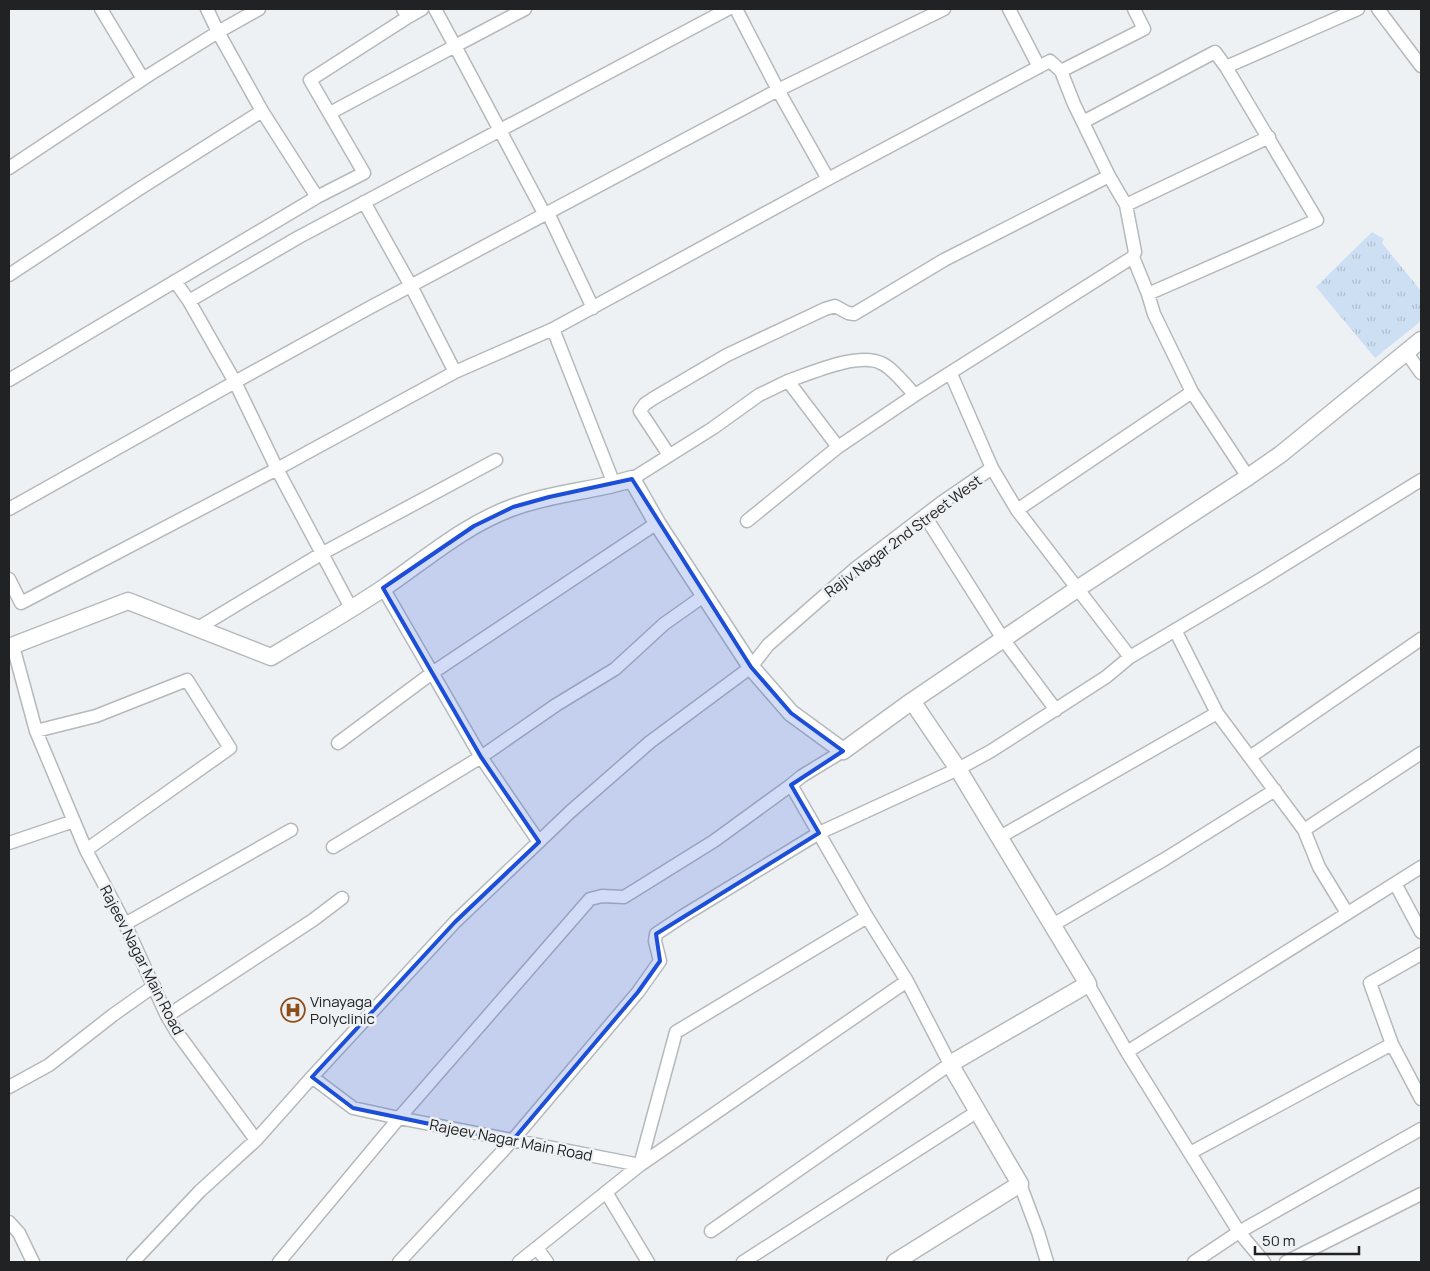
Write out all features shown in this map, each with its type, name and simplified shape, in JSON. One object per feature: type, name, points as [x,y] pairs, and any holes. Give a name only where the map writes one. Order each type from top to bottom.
[{"type":"street","points":[[100,9],[143,79]]},
{"type":"street","points":[[207,9],[262,111],[317,197]]},
{"type":"street","points":[[9,168],[143,79],[259,9]]},
{"type":"street","points":[[9,380],[317,197],[364,173],[310,80],[406,13],[422,9]]},
{"type":"street","points":[[435,9],[547,214],[593,308]]},
{"type":"street","points":[[330,113],[525,9]]},
{"type":"street","points":[[189,302],[299,237],[728,9]]},
{"type":"street","points":[[736,9],[778,90],[828,179]]},
{"type":"street","points":[[9,509],[411,286],[778,90],[944,9]]},
{"type":"street","points":[[1009,9],[1039,67]]},
{"type":"street","points":[[1061,71],[1144,29],[1134,9]]},
{"type":"street","points":[[1226,68],[1358,9]]},
{"type":"street","points":[[1378,9],[1421,66]]},
{"type":"street","points":[[1083,122],[1215,52],[1269,137],[1317,220],[1148,294]]},
{"type":"street","points":[[9,579],[21,603],[277,469],[455,372],[553,329],[593,308],[828,179],[1050,61],[1061,71],[1109,176],[1126,205],[1135,252],[1133,257],[951,374],[915,395],[838,447],[747,521]]},
{"type":"street","points":[[9,275],[262,111]]},
{"type":"street","points":[[1126,205],[1269,137]]},
{"type":"street","points":[[669,455],[640,412],[645,404],[654,398],[727,355],[825,309],[835,306],[854,314],[944,260],[1109,176]]},
{"type":"street","points":[[364,202],[411,286],[455,372]]},
{"type":"street","points":[[1133,257],[1154,314],[1192,392],[1248,477]]},
{"type":"street","points":[[175,280],[235,382],[277,469],[352,608]]},
{"type":"street","points":[[553,329],[614,484]]},
{"type":"street","points":[[280,1262],[399,1118],[590,899],[602,896],[624,897],[714,841],[791,786],[802,776],[843,751],[1003,639],[1281,454],[1421,340]]},
{"type":"street","points":[[1407,352],[1421,373]]},
{"type":"street","points":[[11,646],[128,601],[271,657],[383,588],[474,526],[513,507],[632,479],[713,428],[759,395],[788,381],[826,367],[866,359],[882,363],[915,395]]},
{"type":"street","points":[[951,374],[992,468],[1017,510],[1130,657]]},
{"type":"street","points":[[788,381],[838,447]]},
{"type":"street","points":[[1017,510],[1192,392]]},
{"type":"street","points":[[198,628],[322,554],[496,460]]},
{"type":"street","name":"Rajiv Nagar 2nd Street West","points":[[312,1077],[455,922],[570,812],[650,742],[751,667],[768,645],[856,568],[992,468]]},
{"type":"street","points":[[632,479],[657,523],[751,667],[791,713],[843,751]]},
{"type":"street","points":[[399,1262],[512,1141],[638,992],[660,961],[654,941],[656,934],[819,833],[958,769],[991,751],[1106,677],[1130,657],[1421,480]]},
{"type":"street","points":[[925,516],[1003,639],[1056,710]]},
{"type":"street","points":[[338,743],[432,673],[657,523]]},
{"type":"street","points":[[383,588],[481,757],[539,842]]},
{"type":"street","points":[[333,847],[481,757],[615,669],[664,624],[705,596]]},
{"type":"street","points":[[1175,630],[1217,712],[1304,830],[1319,867],[1347,913]]},
{"type":"street","points":[[1250,757],[1421,640]]},
{"type":"street","name":"Rajeev Nagar Main Road","points":[[11,646],[36,731],[86,850],[125,924],[167,1016],[256,1140]]},
{"type":"street","points":[[36,731],[96,716],[186,680],[230,748],[86,850]]},
{"type":"street","points":[[912,701],[958,769],[1000,837],[1051,926],[1239,1232],[1264,1262]]},
{"type":"street","points":[[1000,837],[1217,712]]},
{"type":"street","points":[[1304,830],[1421,753]]},
{"type":"street","points":[[791,786],[867,917],[907,981],[950,1064],[1020,1184],[1047,1262]]},
{"type":"street","points":[[1051,926],[1165,859],[1275,790]]},
{"type":"street","points":[[9,843],[74,821]]},
{"type":"street","points":[[125,924],[291,830]]},
{"type":"street","points":[[1128,1052],[1421,867]]},
{"type":"street","points":[[1396,884],[1421,932]]},
{"type":"street","points":[[167,1016],[313,920],[342,898]]},
{"type":"street","points":[[640,1165],[676,1032],[867,917]]},
{"type":"street","points":[[1421,954],[1370,983],[1392,1044],[1421,1099]]},
{"type":"street","points":[[519,1262],[640,1165],[907,981]]},
{"type":"street","points":[[711,1231],[950,1064],[1088,984]]},
{"type":"street","points":[[9,1087],[50,1065],[113,1015],[154,986]]},
{"type":"street","points":[[1190,1153],[1392,1044]]},
{"type":"street","points":[[133,1262],[200,1191],[256,1140],[312,1077]]},
{"type":"street","name":"Rajeev Nagar Main Road","points":[[312,1077],[353,1108],[640,1165]]},
{"type":"street","points":[[743,1262],[978,1111]]},
{"type":"street","points":[[1194,1262],[1239,1232],[1421,1129]]},
{"type":"street","points":[[894,1262],[1020,1184]]},
{"type":"street","points":[[606,1192],[648,1262]]},
{"type":"street","points":[[1286,1262],[1421,1194]]},
{"type":"street","points":[[9,1222],[19,1232],[33,1262]]},
{"type":"street","points":[[538,1248],[547,1262]]},
{"type":"highlighted area","points":[[632,479],[751,667],[791,713],[843,751],[791,785],[819,833],[656,934],[660,961],[638,992],[512,1141],[353,1108],[312,1077],[455,922],[539,842],[481,757],[383,588],[474,526],[513,507]]},
{"type":"green space","points":[[1372,232],[1384,239],[1382,243],[1421,291],[1421,321],[1375,358],[1316,287]]},
{"type":"place","name":"Vinayaga Polyclinic","points":[[293,1010]]}]
